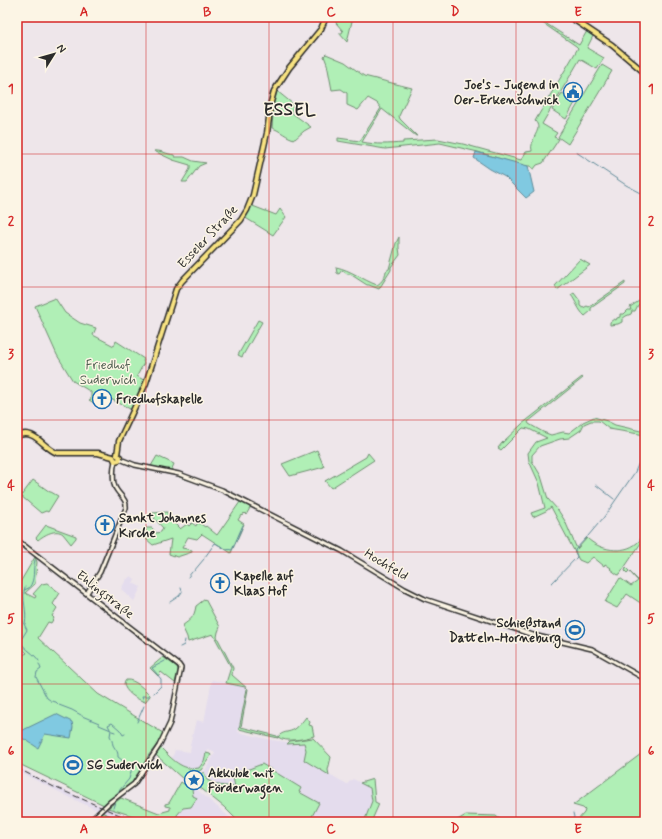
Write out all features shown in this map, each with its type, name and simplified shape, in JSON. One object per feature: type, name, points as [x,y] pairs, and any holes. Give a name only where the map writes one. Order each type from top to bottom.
[{"type":"main road","name":"Esseler Straße","points":[[116,458],[119,441],[146,383],[176,289],[241,220],[247,210],[253,195],[263,154],[274,91],[289,68],[321,29],[326,17]]},
{"type":"main road","points":[[570,17],[608,43],[645,73]]},
{"type":"main road","points":[[17,436],[31,434],[52,451],[57,453],[98,453],[116,458]]},
{"type":"street","points":[[88,593],[100,572],[127,504],[114,486],[114,466],[116,458]]},
{"type":"street","name":"Hochfeld","points":[[116,458],[135,465],[179,474],[215,487],[342,551],[417,596],[533,635],[592,649],[645,678]]},
{"type":"street","name":"Ehlingstraße","points":[[17,540],[88,593],[181,667],[182,670],[172,717],[159,746],[134,784],[110,802],[89,822]]},
{"type":"shaded area","points":[[131,576],[135,579],[133,583],[141,587],[134,601],[121,589],[126,580]]},
{"type":"shaded area","points":[[212,680],[245,687],[246,689],[238,732],[271,740],[287,742],[288,744],[304,743],[306,749],[304,760],[347,784],[353,779],[370,788],[372,801],[364,822],[309,822],[319,803],[298,792],[301,788],[253,768],[230,774],[230,777],[233,777],[235,787],[218,785],[206,780],[204,772],[215,753],[208,750],[204,761],[199,768],[193,769],[181,766],[172,758],[175,750],[190,752],[190,745],[196,720],[204,722]]},
{"type":"shaded area","points":[[17,767],[54,786],[103,807],[99,811],[71,798],[17,771]]},
{"type":"shaded area","points":[[194,787],[235,822],[184,822],[177,820],[177,815],[180,810],[191,807],[193,796],[192,789]]},
{"type":"shaded area","points":[[106,808],[140,822],[125,822],[101,812]]},
{"type":"green space","points":[[345,17],[353,17],[347,42],[339,33],[342,33],[343,31],[336,23],[336,21]]},
{"type":"green space","points":[[534,17],[579,45],[587,31],[593,36],[587,48],[604,58],[597,69],[580,59],[542,124],[557,133],[554,137],[559,139],[543,163],[537,165],[534,169],[531,166],[524,166],[478,152],[440,143],[385,149],[338,141],[338,138],[360,141],[381,108],[377,103],[368,98],[358,110],[347,105],[347,93],[341,89],[332,90],[324,56],[326,54],[345,62],[364,76],[412,88],[399,116],[400,119],[417,136],[382,109],[362,142],[372,144],[388,144],[403,143],[403,141],[438,139],[463,144],[521,160],[526,152],[532,151],[532,142],[538,130],[535,121],[578,48]]},
{"type":"green space","points":[[602,65],[612,71],[568,144],[558,137]]},
{"type":"green space","points":[[277,91],[293,104],[292,113],[311,127],[295,139],[272,128],[272,110]]},
{"type":"green space","points":[[562,93],[576,101],[566,119],[552,110]]},
{"type":"green space","points":[[154,151],[206,163],[199,166],[187,182],[182,182],[190,169],[190,165],[173,160]]},
{"type":"green space","points":[[250,205],[276,215],[280,209],[286,217],[273,235],[244,217]]},
{"type":"green space","points":[[399,237],[400,255],[391,267],[391,270],[379,289],[367,285],[342,270],[339,274],[337,273],[336,267],[347,270],[377,285],[382,281],[386,271],[389,269]]},
{"type":"green space","points":[[580,259],[590,265],[557,290],[555,286]]},
{"type":"green space","points":[[625,282],[625,284],[591,308],[591,311],[585,316],[571,295],[574,293],[580,301],[580,306],[583,308],[587,306],[589,307]]},
{"type":"green space","points":[[645,297],[645,300],[638,305],[635,311],[632,311],[631,314],[622,319],[622,322],[610,325],[610,322],[620,317],[620,314],[624,314],[628,310],[631,310],[630,307]]},
{"type":"green space","name":"Friedhof Suderwich","points":[[55,298],[65,313],[80,323],[96,328],[93,335],[114,346],[116,341],[144,359],[144,363],[137,376],[145,381],[132,410],[109,398],[105,404],[102,403],[99,406],[89,400],[91,399],[91,392],[73,381],[57,355],[35,306]]},
{"type":"green space","points":[[258,320],[262,322],[242,357],[238,355]]},
{"type":"green space","points":[[582,377],[583,378],[528,422],[529,424],[551,435],[563,432],[569,433],[583,422],[594,417],[615,425],[645,432],[645,435],[609,429],[599,421],[591,421],[584,424],[581,430],[569,438],[560,439],[540,446],[532,455],[532,461],[541,476],[548,499],[565,521],[577,549],[587,538],[598,546],[604,548],[611,550],[625,549],[637,543],[645,533],[645,537],[618,575],[610,569],[611,568],[605,564],[604,566],[593,557],[586,563],[579,560],[551,507],[533,517],[531,513],[545,508],[539,483],[529,461],[528,453],[536,442],[547,438],[529,429],[523,428],[501,450],[498,448],[522,424]]},
{"type":"green space","points":[[317,450],[324,467],[290,476],[282,464]]},
{"type":"green space","points":[[368,453],[374,460],[331,488],[325,481],[366,457]]},
{"type":"green space","points":[[157,456],[174,464],[171,471],[151,466]]},
{"type":"green space","points":[[179,477],[205,483],[249,505],[250,508],[246,515],[244,513],[238,520],[244,524],[231,553],[202,534],[197,539],[188,537],[182,548],[192,550],[192,552],[177,557],[169,554],[171,539],[153,545],[146,539],[145,528],[152,528],[156,533],[161,532],[163,528],[154,518],[155,517],[152,513],[167,512],[170,519],[180,529],[187,524],[189,526],[192,523],[196,526],[198,522],[205,527],[206,526],[217,535],[240,502],[214,488]]},
{"type":"green space","points":[[33,480],[58,496],[48,512],[46,511],[41,513],[21,496]]},
{"type":"green space","points":[[46,525],[76,536],[76,538],[71,544],[63,534],[60,532],[54,532],[47,534],[38,540],[36,538]]},
{"type":"green space","points":[[35,557],[37,562],[35,584],[25,593],[35,598],[36,596],[33,594],[42,584],[47,583],[60,593],[53,604],[57,608],[52,616],[54,618],[51,623],[48,622],[38,638],[98,694],[163,733],[162,738],[148,756],[135,780],[123,792],[104,805],[17,763],[17,658],[27,653],[17,644],[17,600],[19,600],[20,596],[19,584]]},
{"type":"green space","points":[[629,571],[645,587],[645,606],[627,594],[617,608],[605,602],[620,578],[631,586],[638,581]]},
{"type":"green space","points":[[205,599],[220,627],[217,637],[233,668],[232,675],[248,689],[241,727],[277,736],[278,738],[239,729],[247,689],[245,687],[226,683],[231,667],[213,634],[188,642],[182,626],[192,618],[196,606]]},
{"type":"green space","points":[[163,657],[177,667],[178,670],[175,683],[161,672],[158,676],[150,668]]},
{"type":"green space","points":[[126,680],[133,681],[150,695],[145,702],[135,697],[126,689],[124,683]]},
{"type":"green space","points":[[306,717],[310,722],[309,725],[312,726],[314,736],[290,740],[281,739],[278,737],[295,729]]},
{"type":"green space","points":[[313,738],[331,757],[328,770],[329,775],[304,760],[306,750],[304,743],[287,744],[290,741]]},
{"type":"green space","points":[[161,748],[178,763],[187,768],[199,768],[204,761],[206,753],[210,754],[210,757],[201,770],[191,775],[195,779],[198,779],[199,775],[204,772],[207,780],[218,785],[235,787],[233,777],[226,777],[227,774],[249,769],[262,764],[301,788],[299,792],[319,803],[309,822],[239,822],[224,807],[187,777],[183,779],[155,755]]},
{"type":"green space","points":[[645,751],[645,822],[576,822],[585,810],[573,805]]},
{"type":"green space","points":[[373,779],[375,802],[379,804],[371,822],[364,822],[372,801],[370,788],[360,783]]},
{"type":"green space","points":[[181,782],[192,789],[193,796],[197,798],[191,807],[183,808],[177,815],[177,820],[183,822],[152,822],[108,808],[121,798],[159,813],[170,810],[170,807],[165,806],[165,804],[169,803]]},
{"type":"green space","points":[[101,812],[125,822],[91,822]]},
{"type":"green space","points":[[466,815],[496,816],[503,822],[454,822]]},
{"type":"water","points":[[476,152],[528,166],[534,192],[526,198],[505,177],[474,158]]},
{"type":"water","points":[[56,714],[72,722],[73,727],[71,738],[45,734],[38,748],[17,736],[17,733]]},
{"type":"waterway","points":[[576,152],[626,185],[645,195]]},
{"type":"waterway","points":[[588,536],[604,517],[635,472],[645,448]]},
{"type":"waterway","points":[[596,485],[614,499]]},
{"type":"waterway","points":[[205,557],[215,543],[226,549],[232,550],[243,525]]},
{"type":"waterway","points":[[552,583],[577,557],[575,550],[587,537]]},
{"type":"waterway","points":[[194,571],[204,559]]},
{"type":"waterway","points":[[24,590],[29,588],[31,584],[35,560]]},
{"type":"waterway","points":[[188,577],[192,572]]},
{"type":"waterway","points":[[25,587],[25,624]]},
{"type":"waterway","points":[[170,602],[182,592]]},
{"type":"waterway","points":[[17,616],[22,620],[27,630],[21,643],[39,661]]},
{"type":"waterway","points":[[180,647],[184,645],[185,640]]},
{"type":"waterway","points":[[154,693],[161,686],[161,679],[152,668],[165,661]]},
{"type":"waterway","points":[[39,664],[41,669],[37,672],[36,677],[47,698],[50,700]]},
{"type":"waterway","points":[[144,701],[142,696],[149,696]]},
{"type":"waterway","points":[[51,701],[56,702],[59,705],[81,715]]},
{"type":"waterway","points":[[137,722],[144,706]]},
{"type":"waterway","points":[[82,716],[111,730],[110,736],[118,757],[132,768],[129,779],[118,792]]},
{"type":"waterway","points":[[110,729],[108,725],[112,723],[123,735],[125,734]]},
{"type":"waterway","points":[[113,808],[115,802]]},
{"type":"waterway","points":[[572,822],[574,817],[573,813]]},
{"type":"railway","points":[[17,768],[54,787],[136,822]]},
{"type":"place","name":"Joe's - Jugend in Oer-Erkenschwick","points":[[573,92]]},
{"type":"place","name":"Friedhofskapelle","points":[[102,399]]},
{"type":"place","name":"Sankt Johannes Kirche","points":[[105,525]]},
{"type":"place","name":"Kapelle auf Klaas Hof","points":[[220,583]]},
{"type":"place","name":"Schießstand Datteln-Horneburg","points":[[575,630]]},
{"type":"place","name":"SG Suderwich","points":[[73,765]]},
{"type":"place","name":"Akkulok mit Förderwagen","points":[[194,780]]},
{"type":"district","name":"ESSEL","points":[[290,110]]}]
